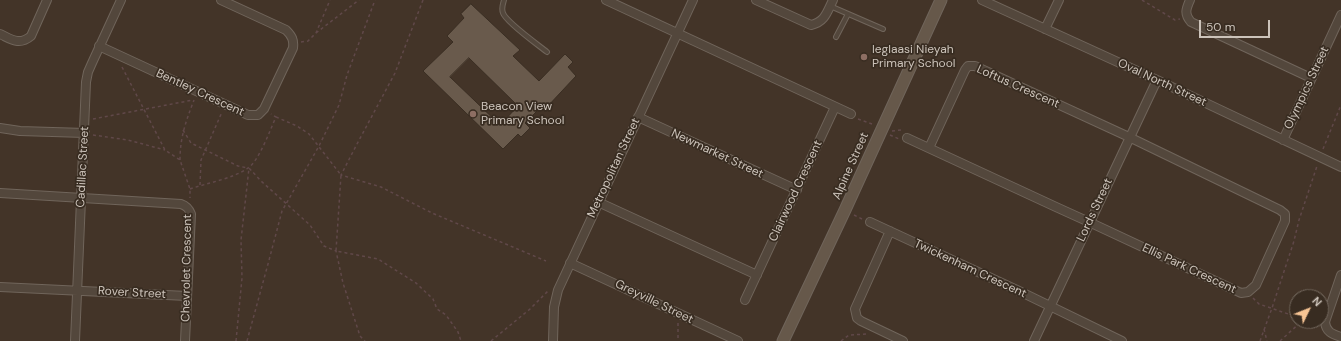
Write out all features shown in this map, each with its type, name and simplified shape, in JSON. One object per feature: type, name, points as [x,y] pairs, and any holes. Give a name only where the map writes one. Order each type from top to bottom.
[{"type":"street","points":[[0,34],[18,42],[27,39],[31,36],[47,0]]},
{"type":"street","name":"Cadillac Street","points":[[75,341],[88,72],[120,0]]},
{"type":"street","points":[[221,0],[286,30],[292,36],[294,42]]},
{"type":"street","points":[[606,0],[854,116]]},
{"type":"street","name":"Metropolitan Street","points":[[553,341],[555,297],[693,0]]},
{"type":"street","points":[[756,0],[810,25],[818,23],[824,17],[831,3]]},
{"type":"street","name":"Alpine Street","points":[[783,341],[941,0]]},
{"type":"street","name":"Oval North Street","points":[[982,0],[1341,167]]},
{"type":"street","points":[[1045,29],[1059,0]]},
{"type":"street","points":[[1190,0],[1186,13],[1191,22],[1311,78]]},
{"type":"street","name":"Olympics Street","points":[[1283,140],[1341,15]]},
{"type":"street","name":"Bentley Crescent","points":[[100,46],[196,96],[226,105],[252,116],[258,115],[264,109],[293,48],[294,42]]},
{"type":"street","name":"Loftus Crescent","points":[[928,148],[968,66],[983,70],[1129,137]]},
{"type":"street","name":"Lords Street","points":[[1034,341],[1156,80]]},
{"type":"street","name":"Clairwood Crescent","points":[[745,300],[835,107]]},
{"type":"street","name":"Newmarket Street","points":[[638,117],[797,190]]},
{"type":"street","points":[[0,128],[20,131],[85,133]]},
{"type":"street","name":"Ellis Park Crescent","points":[[1089,222],[1241,293],[1248,292],[1256,285],[1285,221],[1285,214],[1280,210],[1129,137]]},
{"type":"street","points":[[907,138],[1089,222]]},
{"type":"street","name":"Chevrolet Crescent","points":[[0,193],[81,197],[181,204],[186,206],[190,210],[191,214],[186,341]]},
{"type":"street","points":[[598,202],[757,276]]},
{"type":"street","name":"Twickenham Crescent","points":[[870,222],[1122,341]]},
{"type":"street","points":[[890,231],[855,309],[857,318],[904,341]]},
{"type":"street","name":"Greyville Street","points":[[570,263],[738,341]]},
{"type":"street","points":[[1341,275],[1325,322],[1328,331],[1341,337]]},
{"type":"street","name":"Rover Street","points":[[0,287],[187,296]]},
{"type":"lane","points":[[504,0],[502,8],[505,16],[546,52]]},
{"type":"lane","points":[[831,3],[848,14],[883,30]]},
{"type":"lane","points":[[836,37],[848,14]]},
{"type":"path","points":[[316,33],[330,0]]},
{"type":"path","points":[[294,42],[308,41],[316,33],[359,0]]},
{"type":"path","points":[[246,341],[282,211],[339,105],[347,75],[375,0]]},
{"type":"path","points":[[365,341],[360,336],[343,283],[336,251],[342,174],[395,73],[422,0]]},
{"type":"path","points":[[1142,0],[1175,20],[1181,19]]},
{"type":"path","points":[[124,58],[121,65],[165,150]]},
{"type":"path","points":[[85,121],[144,109],[196,96]]},
{"type":"path","points":[[190,210],[190,189],[180,160],[180,146],[183,130],[196,96]]},
{"type":"path","points":[[200,186],[201,160],[214,128],[226,105]]},
{"type":"path","points":[[1260,341],[1320,157],[1341,105]]},
{"type":"path","points":[[264,109],[309,134],[342,174],[381,187],[432,213],[546,261]]},
{"type":"path","points":[[854,116],[872,124]]},
{"type":"path","points":[[236,341],[242,278],[242,240],[249,168],[260,152],[276,117]]},
{"type":"path","points":[[183,130],[191,143],[238,166],[249,168],[310,225],[324,246],[336,251],[378,259],[416,283],[433,298],[437,309],[446,315],[458,332],[461,341]]},
{"type":"path","points":[[85,133],[128,140],[165,150],[180,160]]},
{"type":"path","points":[[190,189],[226,178],[249,168]]},
{"type":"path","points":[[491,341],[530,309],[550,289]]},
{"type":"path","points":[[1248,292],[1259,304],[1289,314]]},
{"type":"path","points":[[678,321],[678,341]]},
{"type":"path","points":[[1264,329],[1267,341]]},
{"type":"path","points":[[1280,341],[1293,329]]},
{"type":"path","points":[[840,341],[849,335],[884,332]]},
{"type":"building","points":[[471,4],[520,50],[513,56],[539,81],[565,54],[573,62],[568,67],[576,76],[547,107],[544,104],[525,123],[530,128],[521,137],[518,134],[503,149],[423,71],[453,42],[447,36],[464,18],[461,14]],"holes":[[[469,58],[518,106],[500,125],[450,77]]]},
{"type":"place","name":"Ieglaasi Nieyah Primary School","points":[[864,57]]},
{"type":"place","name":"Beacon View Primary School","points":[[473,114]]}]
